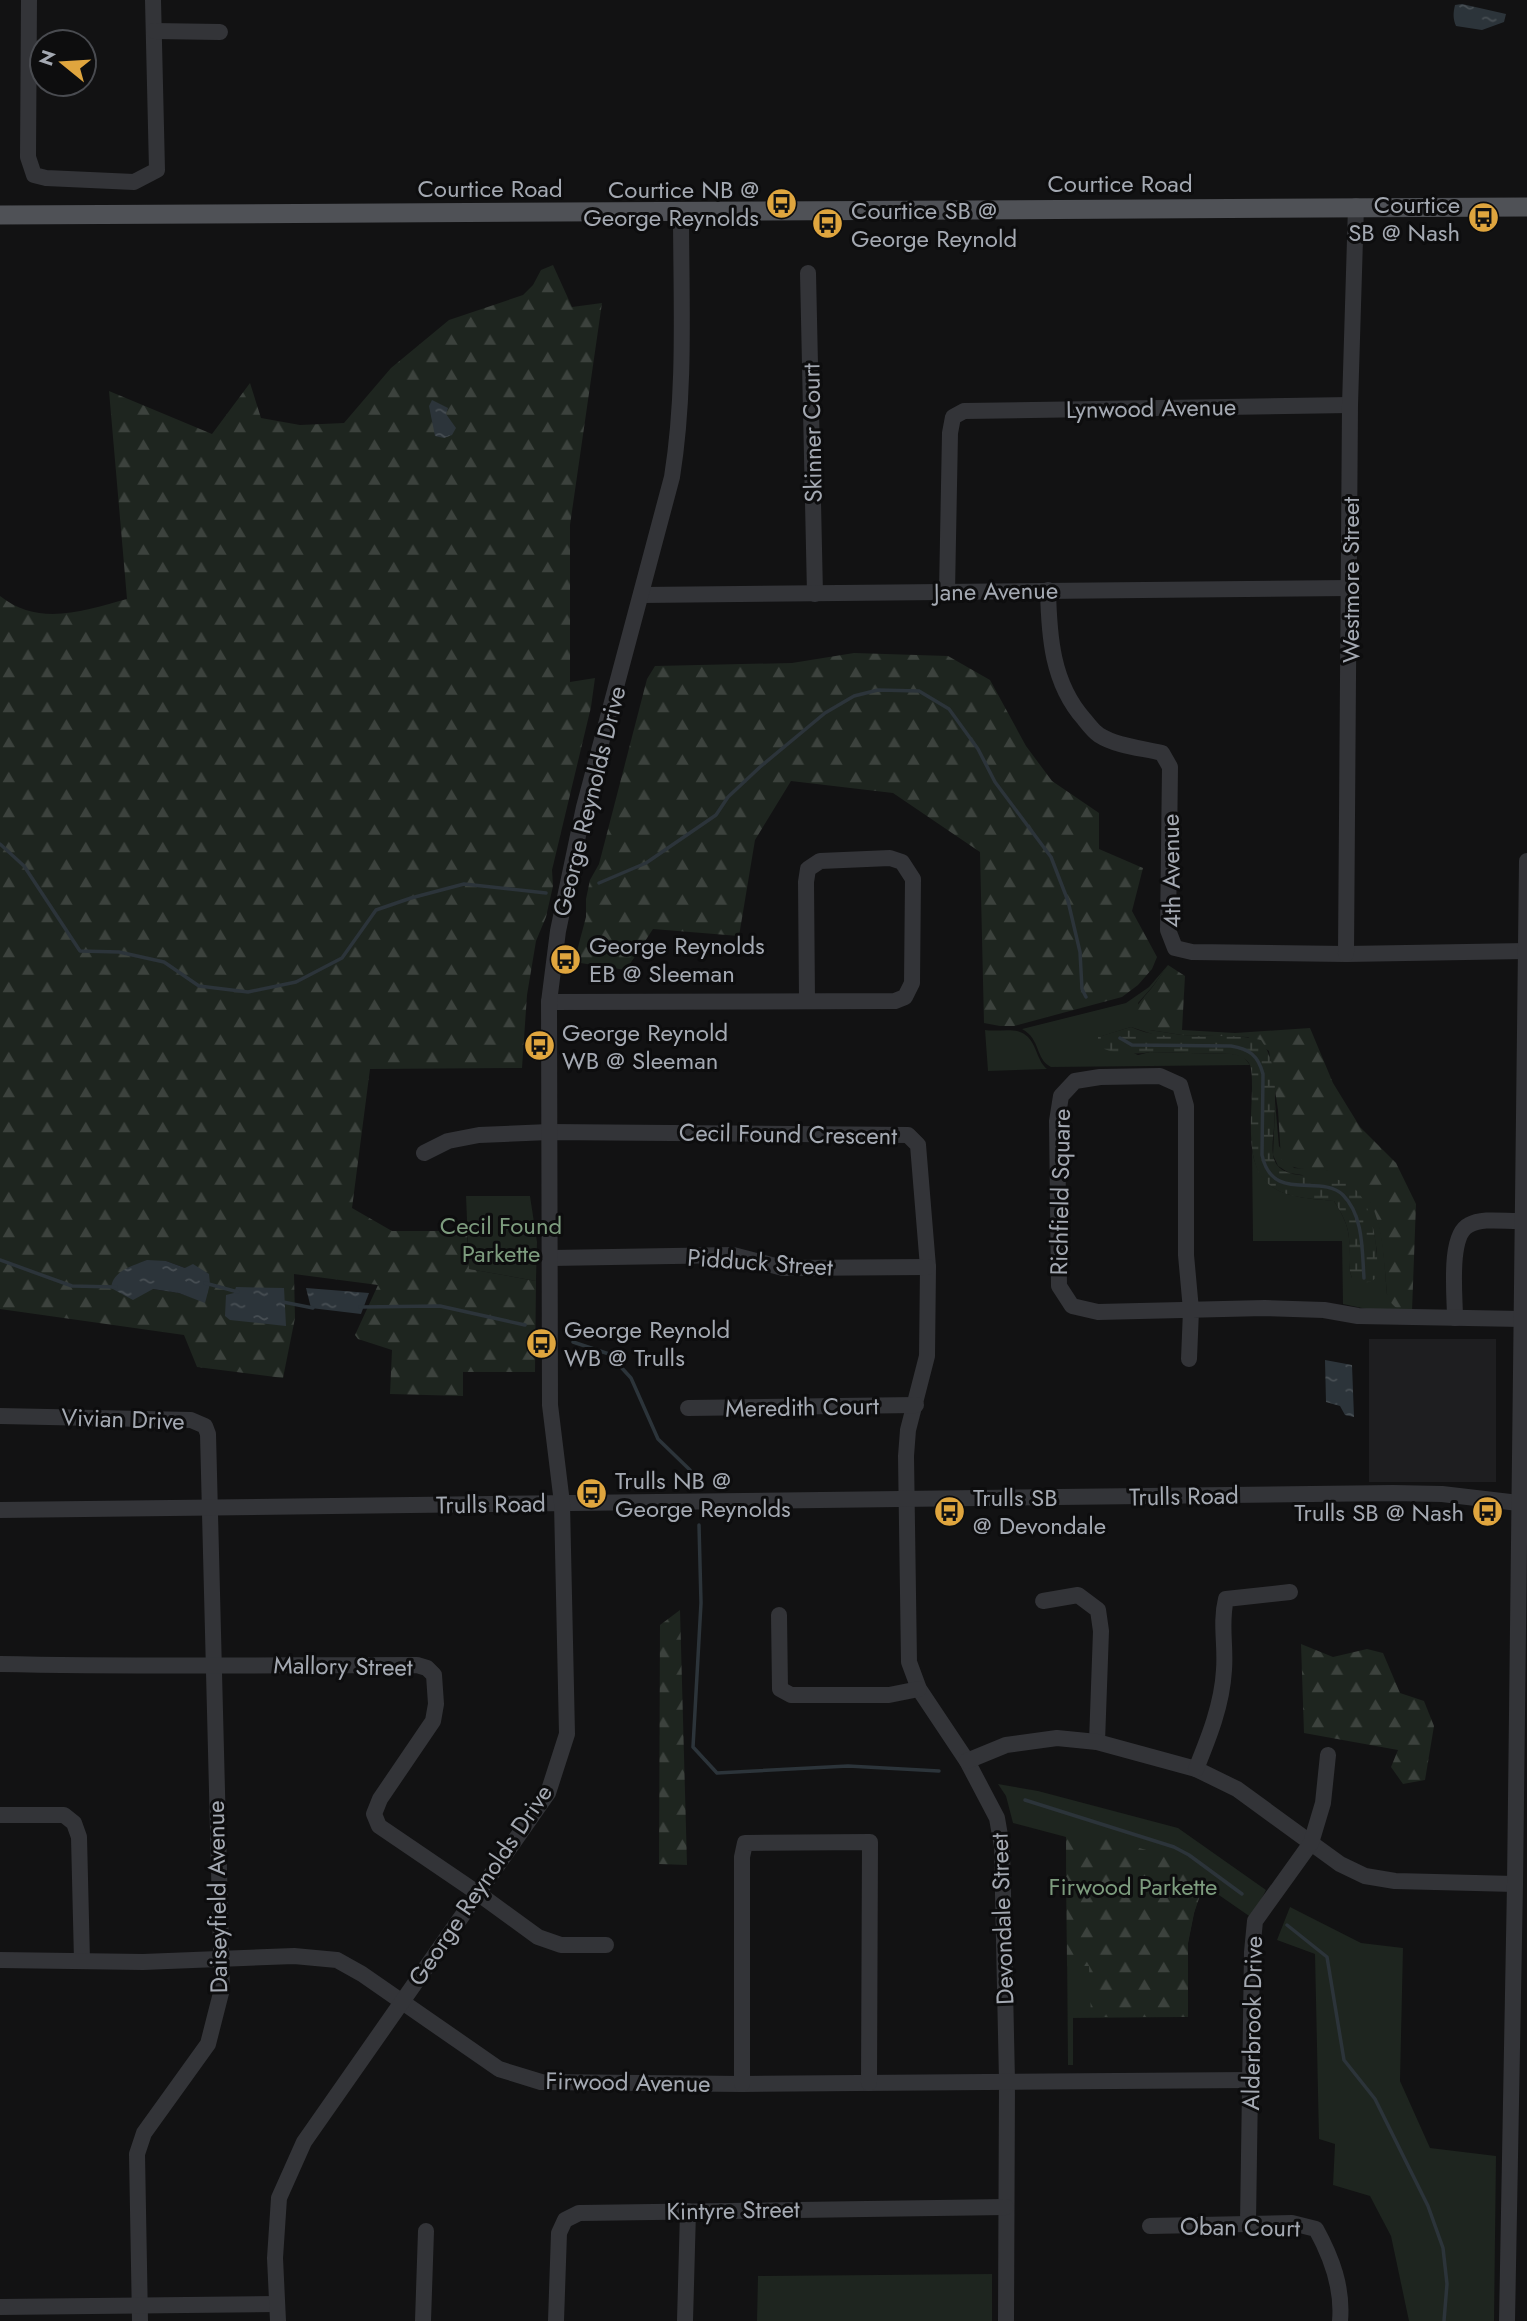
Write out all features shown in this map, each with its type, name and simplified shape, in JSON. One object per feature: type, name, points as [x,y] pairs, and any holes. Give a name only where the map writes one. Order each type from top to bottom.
[{"type":"main road","name":"Courtice Road","points":[[0,215],[1527,207]]},
{"type":"street","points":[[29,0],[28,157],[34,175],[46,178],[134,182],[157,170],[153,0]]},
{"type":"street","points":[[154,31],[219,32]]},
{"type":"street","name":"Westmore Street","points":[[1346,954],[1350,405],[1356,206]]},
{"type":"street","name":"George Reynolds Drive","points":[[278,2321],[275,2258],[279,2198],[304,2142],[548,1793],[567,1734],[562,1503],[550,1405],[550,1002],[558,931],[584,807],[673,477],[679,435],[681,211]]},
{"type":"street","name":"Skinner Court","points":[[808,273],[815,594]]},
{"type":"street","name":"Lynwood Avenue","points":[[947,592],[950,433],[953,417],[964,411],[1350,405]]},
{"type":"street","name":"Jane Avenue","points":[[641,595],[1350,588]]},
{"type":"street","name":"4th Avenue","points":[[1048,590],[1051,645],[1059,677],[1073,706],[1098,734],[1114,741],[1162,752],[1170,767],[1168,930],[1175,948],[1192,952],[1346,954],[1526,951]]},
{"type":"street","points":[[550,1002],[895,1001],[905,996],[912,983],[913,879],[902,862],[890,858],[820,860],[808,869],[807,1000]]},
{"type":"street","points":[[1507,2321],[1521,1887],[1522,1319],[1527,861]]},
{"type":"street","name":"Richfield Square","points":[[1191,1310],[1186,1255],[1186,1106],[1180,1085],[1160,1076],[1100,1077],[1075,1081],[1061,1096],[1057,1122],[1059,1286],[1072,1306],[1098,1311],[1191,1310],[1265,1308],[1324,1310],[1358,1316],[1522,1319]]},
{"type":"street","name":"Cecil Found Crescent","points":[[424,1153],[448,1141],[479,1135],[549,1132],[908,1135],[918,1145],[928,1267],[927,1356],[908,1430],[907,1499]]},
{"type":"street","points":[[1455,1318],[1456,1243],[1460,1231],[1470,1224],[1483,1222],[1523,1222]]},
{"type":"street","name":"Pidduck Street","points":[[551,1258],[733,1255],[783,1268],[928,1267]]},
{"type":"street","points":[[1189,1359],[1191,1310]]},
{"type":"street","name":"Meredith Court","points":[[688,1408],[916,1405]]},
{"type":"street","name":"Vivian Drive","points":[[0,1416],[198,1422],[205,1426],[208,1434],[209,1507]]},
{"type":"street","name":"Trulls Road","points":[[0,1510],[1442,1494],[1523,1503]]},
{"type":"street","name":"Devondale Street","points":[[907,1499],[909,1662],[919,1689],[967,1761],[998,1818],[1002,1847],[1007,2081],[1006,2321]]},
{"type":"street","name":"Daiseyfield Avenue","points":[[140,2313],[137,2154],[144,2133],[208,2044],[222,1989],[209,1507]]},
{"type":"street","points":[[1196,1769],[1215,1723],[1224,1670],[1221,1617],[1226,1599],[1290,1592]]},
{"type":"street","points":[[1043,1601],[1079,1595],[1098,1610],[1101,1631],[1097,1742]]},
{"type":"street","points":[[779,1615],[779,1689],[791,1695],[889,1695],[919,1689]]},
{"type":"street","name":"Mallory Street","points":[[0,1664],[150,1667],[417,1665],[427,1668],[434,1675],[436,1704],[433,1721],[380,1799],[374,1814],[379,1826],[479,1894]]},
{"type":"street","points":[[967,1761],[1006,1745],[1058,1738],[1097,1742],[1196,1769],[1237,1789],[1340,1864],[1365,1876],[1395,1881],[1521,1887]]},
{"type":"street","name":"Alderbrook Drive","points":[[1248,2223],[1252,1952],[1255,1921],[1311,1843],[1323,1803],[1328,1755]]},
{"type":"street","points":[[0,1815],[64,1815],[74,1824],[79,1837],[82,1961]]},
{"type":"street","points":[[742,2084],[742,1857],[745,1843],[870,1842],[869,2082]]},
{"type":"street","points":[[479,1894],[538,1937],[561,1945],[606,1945]]},
{"type":"street","name":"Firwood Avenue","points":[[0,1960],[143,1962],[294,1956],[337,1960],[362,1974],[400,2003],[499,2069],[541,2082],[742,2084],[1250,2080]]},
{"type":"street","name":"Kintyre Street","points":[[556,2321],[559,2233],[565,2220],[579,2213],[1006,2207]]},
{"type":"street","points":[[685,2321],[688,2211]]},
{"type":"street","name":"Oban Court","points":[[1150,2227],[1292,2222],[1316,2230],[1330,2254],[1342,2302],[1340,2321]]},
{"type":"street","points":[[422,2321],[426,2231]]},
{"type":"street","points":[[0,2307],[140,2313],[277,2304]]},
{"type":"shaded area","points":[[1369,1339],[1496,1339],[1496,1482],[1369,1482]]},
{"type":"green space","points":[[553,265],[572,307],[602,303],[570,525],[570,682],[595,678],[591,707],[552,870],[553,886],[546,917],[536,941],[527,995],[522,1068],[370,1069],[352,1208],[392,1231],[467,1231],[469,1269],[536,1281],[535,1372],[463,1372],[463,1396],[390,1394],[392,1350],[358,1339],[355,1335],[378,1285],[294,1274],[295,1318],[283,1378],[197,1367],[184,1335],[0,1309],[0,596],[15,606],[46,614],[62,614],[127,599],[109,391],[212,434],[250,383],[261,418],[300,425],[344,423],[391,368],[449,320],[523,295],[533,285],[541,270]],"holes":[[[166,1261],[185,1268],[205,1302],[179,1293],[152,1289]]]},
{"type":"green space","points":[[854,653],[948,656],[990,680],[1026,746],[1052,781],[1099,813],[1099,849],[1143,868],[1132,911],[1157,957],[1152,969],[1138,985],[1122,997],[1014,1026],[984,1023],[980,852],[893,793],[791,781],[755,840],[739,936],[653,929],[626,970],[574,962],[586,917],[590,880],[599,864],[647,679],[655,666],[792,663]]},
{"type":"green space","points":[[1168,965],[1138,1003],[1150,1030],[1182,1035],[1229,1036],[1161,1037],[1131,1027],[1099,1037],[1138,1055],[1150,1052],[1232,1054],[1243,1056],[1250,1065],[1051,1067],[1042,1059],[1032,1038],[1022,1029],[1126,1003],[1149,987]]},
{"type":"green space","points":[[1168,965],[1185,976],[1182,1030],[1235,1033],[1310,1028],[1333,1083],[1360,1127],[1396,1163],[1416,1204],[1412,1311],[1396,1307],[1389,1299],[1376,1216],[1369,1199],[1358,1185],[1342,1175],[1294,1167],[1281,1159],[1278,1110],[1269,1051],[1248,1037],[1182,1035],[1137,1026],[1135,1013],[1139,1003]]},
{"type":"green space","points":[[1131,1027],[1163,1036],[1228,1036],[1261,1040],[1271,1060],[1275,1082],[1273,1157],[1277,1165],[1288,1172],[1332,1178],[1347,1183],[1356,1190],[1371,1219],[1376,1244],[1377,1277],[1365,1282],[1352,1278],[1347,1228],[1334,1201],[1281,1192],[1266,1182],[1259,1173],[1252,1150],[1252,1076],[1247,1060],[1232,1054],[1123,1053],[1109,1051],[1098,1045],[1098,1037]]},
{"type":"green space","points":[[985,1030],[1012,1030],[1026,1035],[1047,1069],[988,1071]]},
{"type":"green space","points":[[1272,1067],[1279,1146],[1294,1168],[1336,1172],[1349,1177],[1361,1187],[1370,1200],[1380,1230],[1387,1294],[1406,1311],[1371,1310],[1343,1304],[1342,1241],[1253,1241],[1252,1150],[1256,1166],[1271,1186],[1281,1192],[1305,1198],[1334,1201],[1347,1228],[1352,1278],[1377,1277],[1373,1227],[1302,1175],[1289,1173],[1278,1166],[1273,1155],[1275,1108]]},
{"type":"green space","name":"Cecil Found Parkette","points":[[466,1196],[530,1196],[537,1242],[536,1281],[469,1269]]},
{"type":"green space","points":[[680,1610],[687,1865],[659,1864],[660,1625]]},
{"type":"green space","points":[[1301,1644],[1333,1657],[1367,1649],[1383,1653],[1400,1693],[1424,1701],[1434,1726],[1425,1780],[1403,1784],[1391,1767],[1398,1750],[1304,1733]]},
{"type":"green space","name":"Firwood Parkette","points":[[998,1784],[1038,1791],[1178,1828],[1266,1890],[1252,1918],[1203,1884],[1188,1943],[1188,2017],[1073,2018],[1073,2065],[1068,2065],[1066,1837],[1013,1823],[1006,1796]]},
{"type":"green space","name":"Firwood Parkette","points":[[1066,1837],[1099,1837],[1161,1854],[1204,1884],[1188,1943],[1188,2017],[1091,2017],[1089,1966],[1067,1966]]},
{"type":"green space","points":[[1290,1907],[1361,1943],[1403,1948],[1400,2081],[1430,2148],[1496,2156],[1494,2321],[1409,2321],[1391,2236],[1370,2196],[1333,2185],[1335,2144],[1319,2139],[1315,1954],[1277,1940]]},
{"type":"green space","points":[[992,2274],[992,2321],[757,2321],[758,2276]]},
{"type":"water","points":[[1462,4],[1506,14],[1504,22],[1482,30],[1456,26],[1455,5]]},
{"type":"water","points":[[432,400],[448,408],[446,414],[456,428],[452,435],[444,438],[435,436],[429,406]]},
{"type":"water","points":[[147,1260],[166,1261],[185,1268],[193,1264],[209,1274],[210,1284],[205,1303],[179,1293],[153,1289],[133,1300],[111,1288],[120,1273]]},
{"type":"water","points":[[236,1287],[284,1288],[286,1326],[230,1320],[225,1316],[226,1295],[234,1293]]},
{"type":"water","points":[[306,1288],[369,1293],[361,1314],[311,1308]]},
{"type":"water","points":[[1325,1360],[1352,1365],[1354,1417],[1345,1415],[1340,1406],[1326,1402]]},
{"type":"waterway","points":[[599,883],[646,863],[716,815],[728,797],[760,767],[825,713],[854,696],[878,690],[919,691],[949,709],[978,749],[995,782],[1051,857],[1068,901],[1080,952],[1082,989],[1086,997]]},
{"type":"waterway","points":[[0,844],[24,866],[80,951],[119,952],[164,962],[199,986],[248,992],[296,982],[342,958],[376,910],[411,898],[464,884],[546,893]]},
{"type":"waterway","points":[[1120,1038],[1132,1045],[1231,1046],[1252,1054],[1263,1074],[1262,1155],[1267,1170],[1276,1179],[1286,1183],[1322,1186],[1343,1195],[1355,1213],[1358,1224],[1364,1278]]},
{"type":"waterway","points":[[0,1260],[72,1286],[116,1287]]},
{"type":"waterway","points":[[205,1283],[238,1292]]},
{"type":"waterway","points":[[283,1302],[313,1308]]},
{"type":"waterway","points":[[360,1307],[440,1306],[525,1325]]},
{"type":"waterway","points":[[573,1342],[609,1354],[631,1378],[658,1439],[690,1470],[699,1487]]},
{"type":"waterway","points":[[699,1525],[701,1603],[693,1747],[717,1773],[848,1766],[939,1771]]},
{"type":"waterway","points":[[1025,1800],[1174,1847],[1242,1894]]},
{"type":"waterway","points":[[1287,1925],[1327,1957],[1344,2060],[1375,2099],[1428,2206],[1443,2248],[1447,2284],[1444,2321]]},
{"type":"place","name":"Courtice NB @ George Reynolds","points":[[782,203]]},
{"type":"place","name":"Courtice SB @ Nash","points":[[1483,218]]},
{"type":"place","name":"Courtice SB @ George Reynold","points":[[828,224]]},
{"type":"place","name":"George Reynolds EB @ Sleeman","points":[[566,959]]},
{"type":"place","name":"George Reynold WB @ Sleeman","points":[[539,1046]]},
{"type":"place","name":"George Reynold WB @ Trulls","points":[[541,1343]]},
{"type":"place","name":"Trulls NB @ George Reynolds","points":[[592,1494]]},
{"type":"place","name":"Trulls SB @ Devondale","points":[[950,1511]]},
{"type":"place","name":"Trulls SB @ Nash","points":[[1487,1512]]}]
